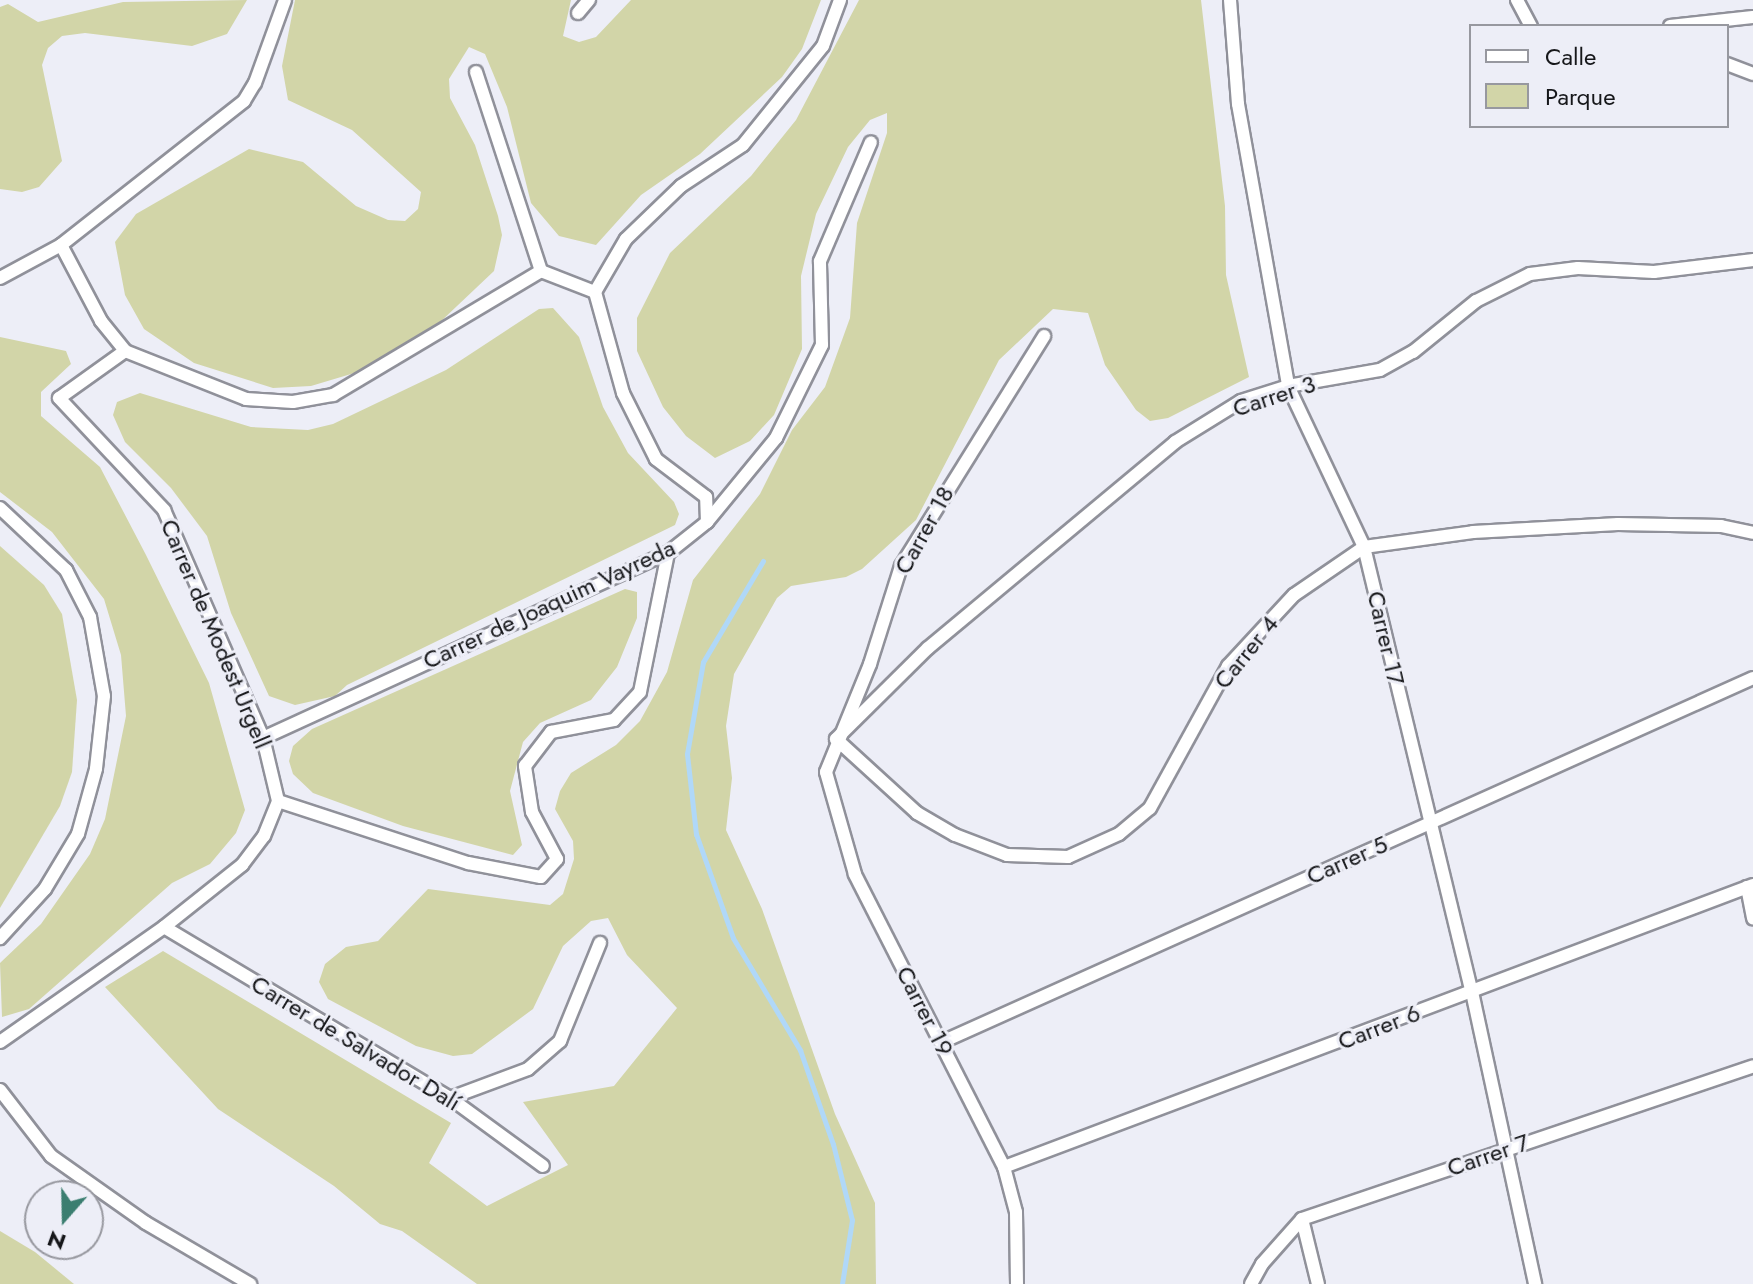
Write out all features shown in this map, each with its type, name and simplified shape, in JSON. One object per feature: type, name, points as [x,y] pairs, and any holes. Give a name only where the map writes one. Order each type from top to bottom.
[{"type":"street","points":[[0,278],[61,245],[244,101],[255,83],[285,0]]},
{"type":"street","points":[[578,13],[589,0]]},
{"type":"street","points":[[707,522],[706,497],[656,459],[623,393],[595,292],[626,239],[681,186],[743,145],[823,46],[840,0]]},
{"type":"street","name":"Carrer 17","points":[[1230,0],[1238,104],[1288,386],[1364,547],[1472,992],[1535,1284]]},
{"type":"street","points":[[1517,0],[1530,24]]},
{"type":"street","points":[[1688,24],[1753,17]]},
{"type":"street","points":[[1729,65],[1753,74]]},
{"type":"street","points":[[476,72],[541,271]]},
{"type":"street","name":"Carrer de Joaquim Vayreda","points":[[263,738],[668,553],[707,522],[776,438],[822,345],[820,261],[871,142]]},
{"type":"street","points":[[61,245],[101,321],[125,351],[246,399],[293,402],[333,395],[541,271]]},
{"type":"street","name":"Carrer 3","points":[[836,739],[928,648],[1175,442],[1241,401],[1288,386],[1380,370],[1413,352],[1476,301],[1530,274],[1578,268],[1654,272],[1753,260]]},
{"type":"street","points":[[541,271],[595,292]]},
{"type":"street","name":"Carrer 18","points":[[836,739],[870,664],[901,566],[1044,336]]},
{"type":"street","name":"Carrer de Modest Urgell","points":[[125,351],[59,398],[164,510],[263,738],[278,801]]},
{"type":"street","points":[[0,508],[66,570],[90,617],[104,696],[96,769],[78,834],[45,889],[0,938]]},
{"type":"street","name":"Carrer 4","points":[[836,739],[917,813],[955,835],[1007,855],[1068,857],[1119,834],[1150,808],[1228,666],[1294,595],[1364,547],[1473,532],[1618,524],[1721,526],[1753,533]]},
{"type":"street","points":[[0,1042],[164,927],[242,865],[264,836],[278,801],[468,863],[541,877],[557,859],[532,812],[525,766],[551,732],[614,720],[640,692],[668,553]]},
{"type":"street","name":"Carrer 5","points":[[942,1042],[1753,678]]},
{"type":"street","name":"Carrer 19","points":[[836,739],[826,772],[855,874],[1004,1167],[1016,1212],[1017,1284]]},
{"type":"street","points":[[1750,886],[1753,918]]},
{"type":"street","name":"Carrer 6","points":[[1004,1167],[1750,886]]},
{"type":"street","name":"Carrer de Salvador Dalí","points":[[164,927],[450,1098],[543,1166]]},
{"type":"street","points":[[450,1098],[528,1069],[560,1041],[600,943]]},
{"type":"street","name":"Carrer 7","points":[[1251,1284],[1262,1264],[1302,1219],[1753,1066]]},
{"type":"street","points":[[0,1090],[51,1156],[146,1223],[250,1284]]},
{"type":"street","points":[[1302,1219],[1318,1284]]},
{"type":"green space","points":[[247,0],[227,34],[192,46],[85,33],[62,36],[48,48],[42,65],[62,161],[39,187],[22,192],[0,189],[0,7],[8,4],[38,22],[123,2]]},
{"type":"green space","points":[[295,0],[571,0],[563,36],[579,42],[596,37],[631,0],[821,0],[802,49],[782,77],[700,154],[641,195],[596,245],[559,236],[531,203],[507,107],[485,54],[469,47],[449,79],[450,98],[475,145],[498,216],[502,235],[494,271],[401,359],[311,386],[273,388],[194,363],[144,329],[125,295],[115,242],[136,214],[249,149],[303,162],[356,206],[388,220],[405,221],[418,209],[421,192],[352,130],[288,100],[282,66]]},
{"type":"green space","points":[[859,0],[1201,0],[1225,206],[1226,275],[1249,377],[1168,418],[1150,421],[1136,410],[1105,365],[1088,313],[1053,309],[999,360],[916,520],[862,569],[846,577],[791,586],[777,598],[734,674],[726,726],[732,778],[726,830],[762,909],[835,1114],[875,1203],[876,1284],[477,1284],[402,1231],[380,1224],[334,1186],[218,1109],[105,987],[163,951],[451,1123],[429,1163],[487,1206],[568,1165],[523,1102],[614,1086],[677,1008],[627,955],[608,918],[591,921],[563,946],[533,1009],[472,1054],[453,1056],[416,1046],[328,999],[319,982],[325,964],[346,947],[378,941],[428,889],[550,905],[563,894],[574,859],[573,841],[555,809],[560,791],[571,773],[616,745],[640,721],[667,672],[693,580],[760,494],[792,430],[825,387],[850,318],[857,223],[887,133],[887,113],[870,120],[848,147],[816,214],[801,276],[802,349],[774,415],[750,441],[715,458],[686,436],[663,407],[637,351],[637,318],[670,253],[751,176],[796,120]]},
{"type":"green space","points":[[553,308],[579,337],[603,407],[628,453],[674,502],[679,514],[675,525],[347,685],[335,696],[295,705],[269,696],[231,613],[207,536],[171,488],[125,442],[113,415],[117,402],[140,393],[251,427],[308,430],[333,424],[446,370],[539,309]]},
{"type":"green space","points":[[0,337],[66,351],[71,364],[41,392],[41,416],[100,467],[146,555],[209,683],[245,810],[236,833],[210,864],[172,883],[29,1009],[2,1017],[0,963],[41,924],[90,854],[105,819],[126,716],[121,655],[104,599],[52,532],[0,492]]},
{"type":"green space","points":[[0,546],[44,585],[62,614],[77,700],[72,772],[60,806],[0,908]]},
{"type":"green space","points":[[625,589],[637,592],[637,618],[617,667],[591,700],[540,723],[523,742],[510,791],[522,845],[513,855],[403,826],[313,793],[293,774],[289,761],[293,746],[312,729]]},
{"type":"green space","points":[[0,1231],[24,1245],[24,1260],[45,1260],[74,1284],[0,1284]]},
{"type":"waterway","points":[[763,561],[703,662],[687,754],[696,834],[733,938],[800,1050],[833,1144],[852,1220],[842,1284]]}]
